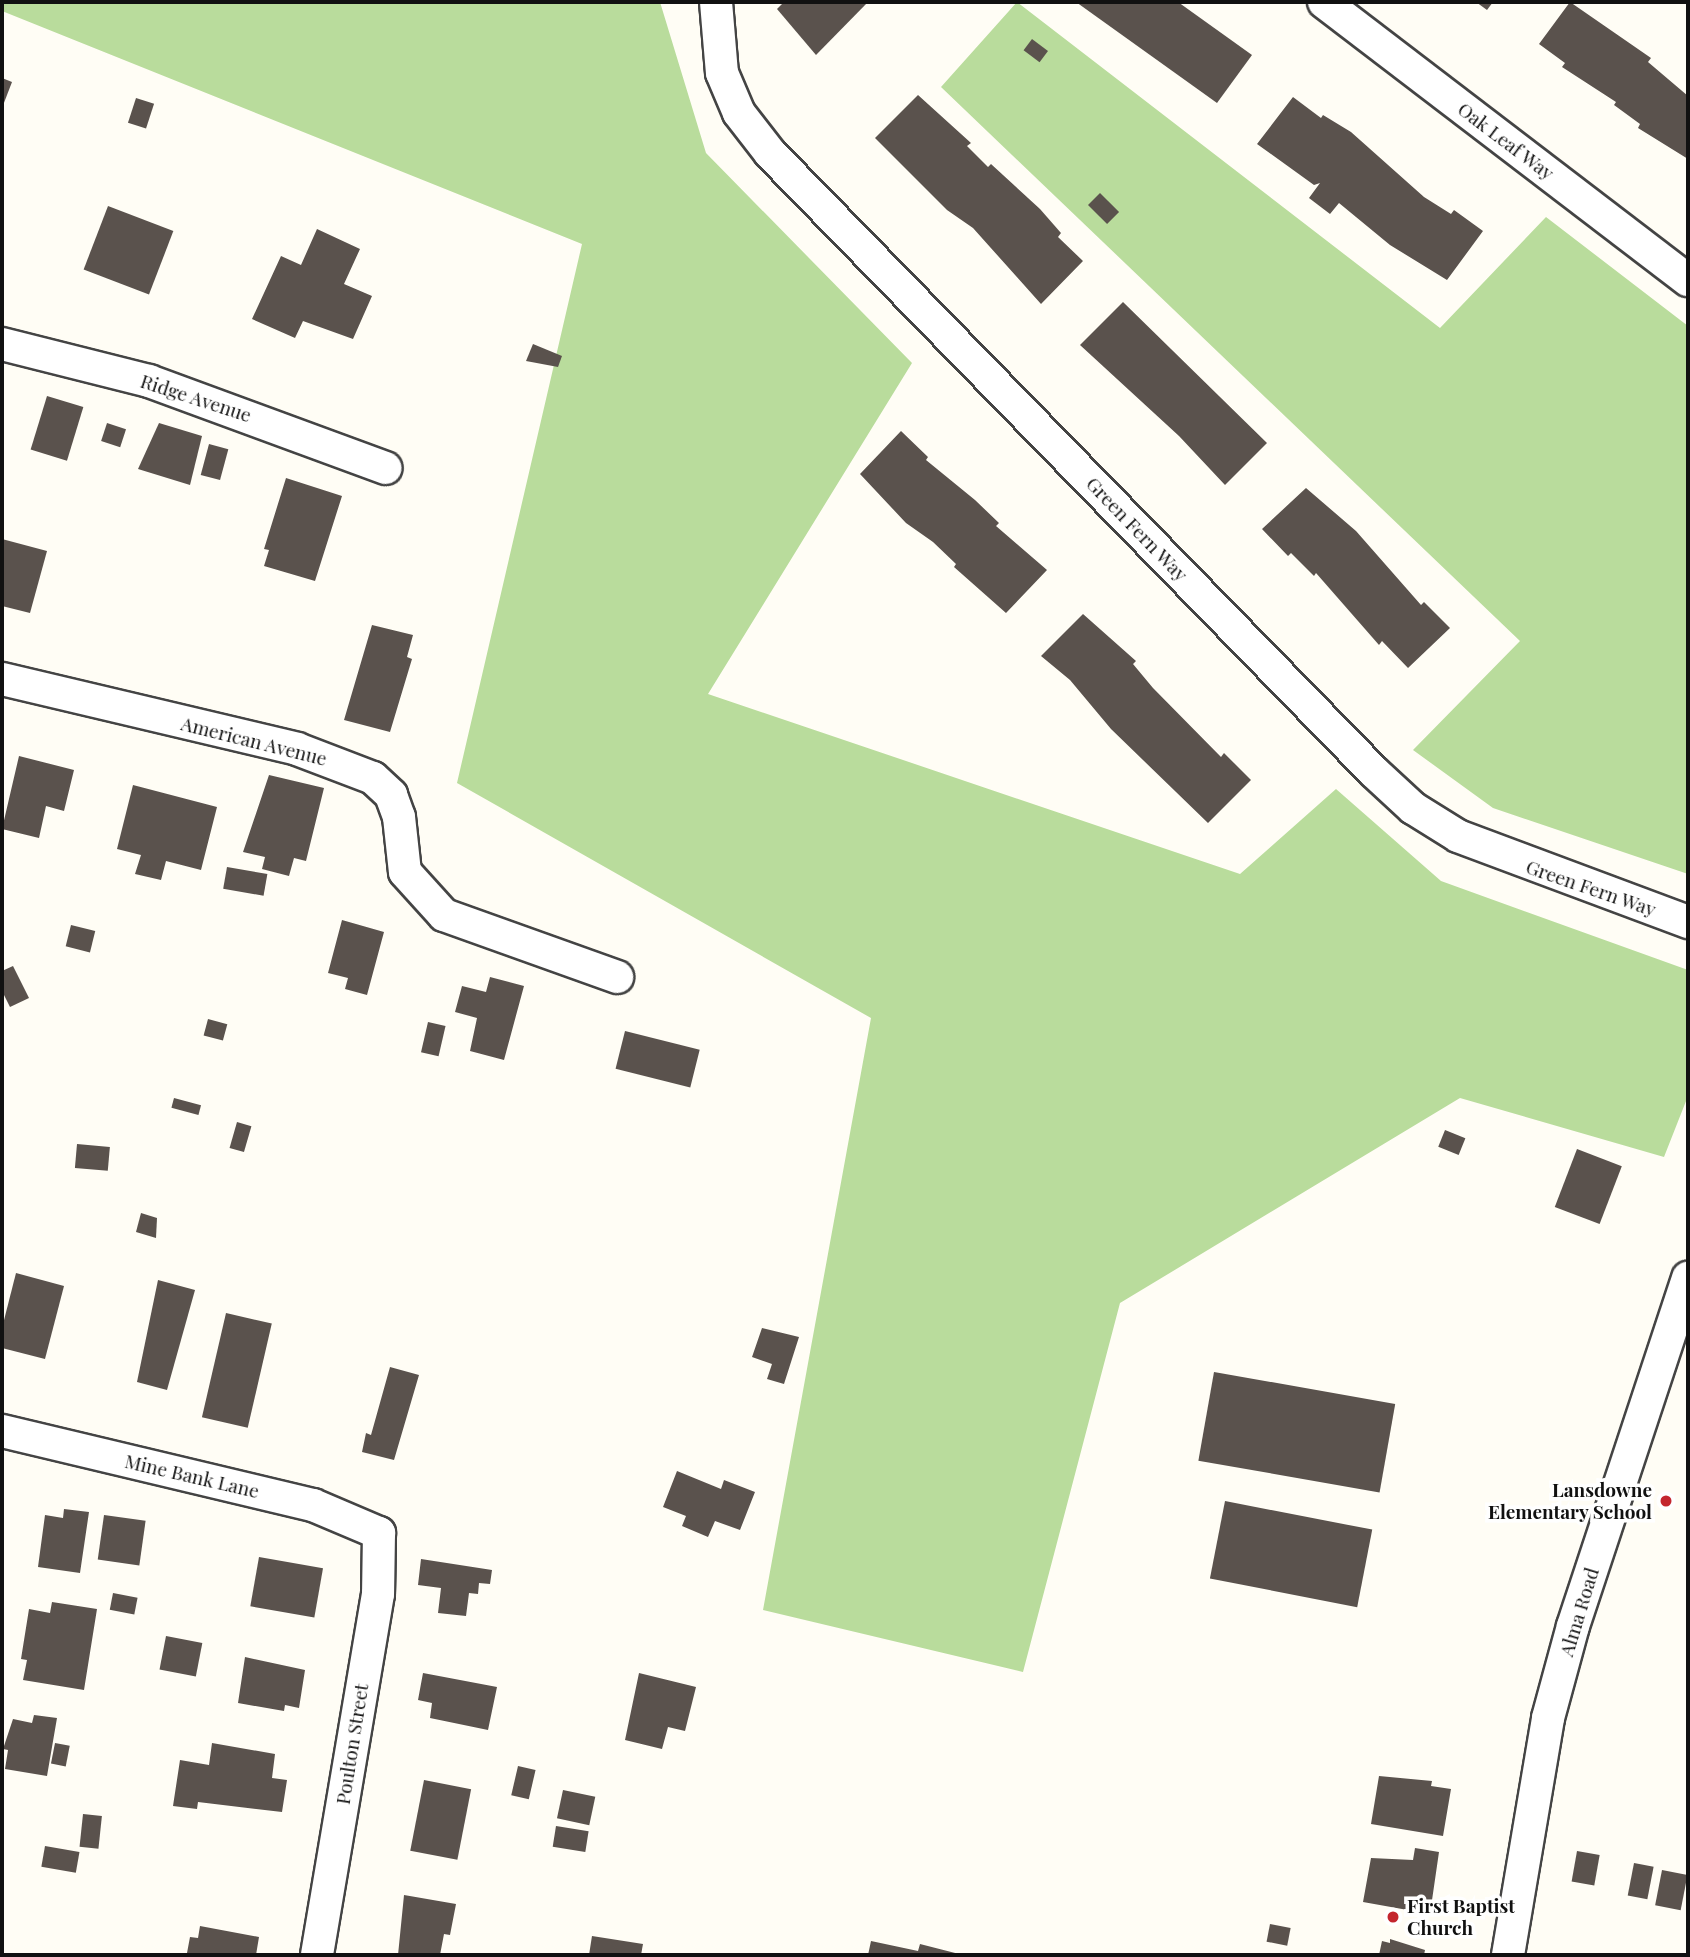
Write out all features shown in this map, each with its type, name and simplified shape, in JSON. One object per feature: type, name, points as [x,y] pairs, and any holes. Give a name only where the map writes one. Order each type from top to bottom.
[{"type":"street","name":"Green Fern Way","points":[[716,2],[722,73],[739,113],[770,153],[1374,772],[1413,808],[1458,836],[1688,922]]},
{"type":"street","name":"Oak Leaf Way","points":[[1324,2],[1688,281]]},
{"type":"street","name":"Ridge Avenue","points":[[2,344],[149,381],[385,468]]},
{"type":"street","name":"American Avenue","points":[[2,679],[297,749],[373,778],[391,795],[399,817],[405,872],[444,915],[617,977]]},
{"type":"street","name":"Alma Road","points":[[1508,1955],[1552,1705],[1573,1626],[1688,1278]]},
{"type":"street","name":"Mine Bank Lane","points":[[2,1430],[313,1505],[379,1533]]},
{"type":"street","name":"Poulton Street","points":[[317,1955],[378,1594],[379,1533]]},
{"type":"green space","points":[[2,2],[660,2],[706,153],[912,363],[708,694],[1240,874],[1336,789],[1441,881],[1688,970],[1688,1096],[1664,1157],[1460,1098],[1120,1303],[1023,1672],[763,1610],[871,1018],[457,783],[582,244],[2,11]]},
{"type":"green space","points":[[1017,2],[1440,328],[1546,217],[1688,326],[1688,874],[1493,808],[1413,750],[1520,641],[941,87]]},
{"type":"building","points":[[784,2],[868,2],[816,55],[777,9]]},
{"type":"building","points":[[1076,2],[1178,2],[1252,55],[1217,103]]},
{"type":"building","points":[[1476,2],[1493,2],[1487,10]]},
{"type":"building","points":[[1570,2],[1651,58],[1648,62],[1688,96],[1688,159],[1638,128],[1640,124],[1614,105],[1616,102],[1562,67],[1565,63],[1539,44]]},
{"type":"building","points":[[1032,39],[1048,51],[1040,62],[1024,50]]},
{"type":"building","points":[[2,78],[12,82],[2,108]]},
{"type":"building","points":[[918,95],[971,143],[967,146],[988,167],[991,164],[1040,209],[1061,233],[1058,237],[1083,261],[1041,304],[973,228],[947,210],[875,138]]},
{"type":"building","points":[[1293,97],[1321,118],[1323,115],[1351,132],[1424,197],[1451,214],[1454,210],[1483,231],[1447,280],[1390,245],[1339,203],[1330,214],[1309,198],[1320,183],[1314,185],[1257,144]]},
{"type":"building","points":[[136,98],[154,104],[146,129],[128,123]]},
{"type":"building","points":[[1100,193],[1119,212],[1107,224],[1088,205]]},
{"type":"building","points":[[108,206],[173,231],[149,295],[84,269]]},
{"type":"building","points":[[317,229],[360,249],[344,284],[372,296],[353,339],[303,321],[295,338],[252,319],[281,256],[301,265]]},
{"type":"building","points":[[1123,302],[1267,443],[1225,485],[1179,436],[1080,345]]},
{"type":"building","points":[[533,344],[562,356],[558,367],[526,361]]},
{"type":"building","points":[[47,396],[83,407],[67,461],[31,450]]},
{"type":"building","points":[[107,423],[126,429],[120,447],[101,441]]},
{"type":"building","points":[[159,423],[202,436],[190,485],[138,469]]},
{"type":"building","points":[[901,431],[928,457],[926,460],[975,500],[999,523],[996,526],[1047,570],[1006,613],[954,567],[956,564],[933,542],[906,523],[860,474]]},
{"type":"building","points":[[209,444],[228,449],[220,480],[201,475]]},
{"type":"building","points":[[286,478],[342,496],[315,581],[264,566],[269,550],[264,549]]},
{"type":"building","points":[[1306,488],[1356,531],[1421,605],[1424,602],[1450,628],[1408,668],[1382,641],[1379,645],[1316,573],[1314,576],[1291,553],[1288,556],[1262,529]]},
{"type":"building","points":[[2,539],[47,551],[30,613],[2,606]]},
{"type":"building","points":[[1083,614],[1136,661],[1133,664],[1153,688],[1221,757],[1224,753],[1251,780],[1208,823],[1111,729],[1070,680],[1041,656]]},
{"type":"building","points":[[372,625],[413,635],[407,657],[412,659],[390,732],[344,720]]},
{"type":"building","points":[[19,756],[74,770],[64,811],[46,806],[39,838],[2,829]]},
{"type":"building","points":[[269,775],[324,788],[306,861],[294,858],[289,876],[262,869],[265,857],[243,852]]},
{"type":"building","points":[[133,785],[217,807],[201,870],[166,861],[161,880],[135,874],[141,855],[117,849]]},
{"type":"building","points":[[227,867],[267,874],[264,896],[223,889]]},
{"type":"building","points":[[342,920],[384,932],[367,995],[345,989],[348,978],[328,973]]},
{"type":"building","points":[[71,925],[95,931],[90,952],[66,946]]},
{"type":"building","points":[[13,966],[29,998],[10,1007],[2,991],[2,971]]},
{"type":"building","points":[[490,977],[524,986],[504,1060],[470,1051],[477,1018],[455,1012],[462,986],[486,992]]},
{"type":"building","points":[[208,1019],[227,1024],[223,1041],[204,1035]]},
{"type":"building","points":[[428,1022],[446,1026],[439,1056],[421,1052]]},
{"type":"building","points":[[625,1031],[700,1050],[690,1087],[616,1069]]},
{"type":"building","points":[[174,1098],[201,1105],[198,1115],[171,1108]]},
{"type":"building","points":[[237,1122],[251,1126],[244,1152],[230,1148]]},
{"type":"building","points":[[1445,1130],[1465,1138],[1459,1155],[1438,1147]]},
{"type":"building","points":[[77,1144],[110,1147],[108,1171],[75,1168]]},
{"type":"building","points":[[1577,1149],[1622,1166],[1600,1224],[1555,1207]]},
{"type":"building","points":[[141,1213],[157,1218],[156,1238],[136,1232]]},
{"type":"building","points":[[16,1273],[64,1286],[45,1359],[2,1348],[2,1328]]},
{"type":"building","points":[[158,1280],[195,1290],[167,1390],[137,1382]]},
{"type":"building","points":[[226,1313],[272,1324],[248,1428],[202,1417]]},
{"type":"building","points":[[762,1328],[799,1337],[784,1384],[767,1379],[772,1364],[752,1357]]},
{"type":"building","points":[[390,1367],[419,1375],[394,1460],[362,1452],[366,1433],[371,1435]]},
{"type":"building","points":[[1214,1372],[1395,1404],[1380,1493],[1198,1461]]},
{"type":"building","points":[[677,1471],[721,1489],[724,1480],[755,1492],[740,1530],[715,1521],[708,1537],[682,1526],[686,1516],[663,1507]]},
{"type":"building","points":[[1225,1501],[1372,1530],[1357,1607],[1210,1579]]},
{"type":"building","points":[[64,1509],[89,1512],[80,1573],[38,1567],[45,1515],[63,1518]]},
{"type":"building","points":[[104,1515],[146,1521],[139,1565],[98,1560]]},
{"type":"building","points":[[259,1557],[323,1568],[314,1618],[250,1606]]},
{"type":"building","points":[[421,1559],[492,1570],[490,1584],[479,1583],[478,1594],[469,1593],[466,1616],[438,1613],[441,1588],[418,1585]]},
{"type":"building","points":[[113,1593],[138,1598],[134,1614],[110,1610]]},
{"type":"building","points":[[52,1602],[97,1609],[84,1690],[23,1680],[27,1660],[21,1659],[29,1609],[50,1613]]},
{"type":"building","points":[[166,1636],[202,1643],[196,1676],[160,1669]]},
{"type":"building","points":[[245,1657],[305,1670],[299,1708],[285,1705],[284,1711],[238,1703]]},
{"type":"building","points":[[423,1673],[497,1687],[488,1730],[430,1718],[432,1703],[418,1700]]},
{"type":"building","points":[[639,1673],[696,1687],[685,1731],[668,1727],[662,1749],[625,1740]]},
{"type":"building","points":[[34,1715],[57,1718],[47,1776],[5,1769],[8,1750],[3,1749],[13,1719],[32,1723]]},
{"type":"building","points":[[55,1743],[70,1746],[66,1766],[51,1764]]},
{"type":"building","points":[[212,1743],[275,1754],[272,1778],[287,1780],[282,1812],[198,1802],[197,1809],[173,1806],[180,1760],[209,1765]]},
{"type":"building","points":[[518,1766],[536,1770],[529,1799],[511,1795]]},
{"type":"building","points":[[1379,1776],[1432,1781],[1431,1786],[1451,1789],[1443,1836],[1371,1824]]},
{"type":"building","points":[[424,1780],[471,1789],[457,1860],[410,1851]]},
{"type":"building","points":[[563,1790],[595,1797],[589,1825],[557,1818]]},
{"type":"building","points":[[83,1814],[102,1816],[98,1849],[80,1847]]},
{"type":"building","points":[[556,1826],[589,1831],[585,1852],[553,1847]]},
{"type":"building","points":[[45,1846],[79,1852],[76,1873],[41,1867]]},
{"type":"building","points":[[1415,1848],[1439,1852],[1430,1914],[1363,1902],[1371,1858],[1413,1860]]},
{"type":"building","points":[[1577,1851],[1600,1855],[1594,1886],[1572,1882]]},
{"type":"building","points":[[1634,1863],[1654,1867],[1647,1899],[1628,1895]]},
{"type":"building","points":[[1662,1870],[1688,1875],[1681,1910],[1655,1905]]},
{"type":"building","points":[[404,1895],[456,1904],[450,1935],[444,1934],[440,1955],[398,1955]]},
{"type":"building","points":[[1270,1924],[1291,1928],[1287,1946],[1267,1942]]},
{"type":"building","points":[[200,1926],[259,1937],[256,1955],[187,1953],[190,1937],[198,1938]]},
{"type":"building","points":[[592,1936],[643,1944],[641,1955],[589,1955]]},
{"type":"building","points":[[1390,1939],[1425,1950],[1424,1955],[1379,1955],[1382,1941],[1390,1943]]},
{"type":"building","points":[[871,1941],[918,1951],[920,1944],[963,1955],[868,1955]]},
{"type":"place","name":"Lansdowne Elementary School","points":[[1666,1501]]},
{"type":"place","name":"First Baptist Church","points":[[1393,1917]]}]
